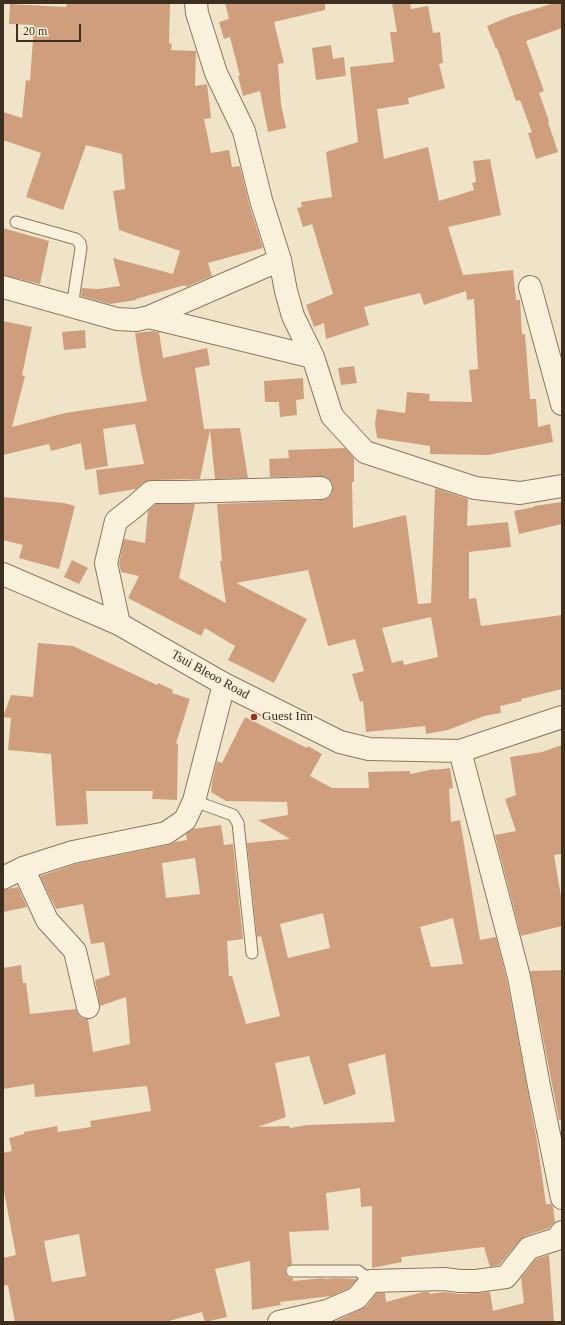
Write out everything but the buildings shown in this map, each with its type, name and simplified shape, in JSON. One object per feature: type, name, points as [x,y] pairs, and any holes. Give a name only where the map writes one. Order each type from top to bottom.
[{"type":"street","points":[[196,3],[197,13],[216,73],[244,131],[261,200],[280,260],[293,316],[313,357],[332,416],[365,452],[475,488],[520,493],[562,486]]},
{"type":"street","points":[[3,287],[117,319],[136,320],[149,317],[280,260]]},
{"type":"street","points":[[530,287],[562,404]]},
{"type":"street","points":[[149,317],[313,357]]},
{"type":"street","points":[[119,624],[106,563],[116,521],[151,492],[321,488]]},
{"type":"street","name":"Tsui Bleoo Road","points":[[3,574],[119,624],[224,684],[340,742],[369,749],[460,751],[562,717]]},
{"type":"street","points":[[3,878],[23,868],[73,852],[166,834],[185,820],[194,801],[224,684]]},
{"type":"street","points":[[460,751],[519,977],[562,1198]]},
{"type":"street","points":[[23,868],[47,920],[75,951],[88,1007]]},
{"type":"street","points":[[278,1322],[327,1311],[357,1298],[371,1281],[444,1279],[476,1281],[506,1277],[529,1248],[557,1239],[562,1232]]},
{"type":"lane","points":[[16,222],[76,239],[80,243],[81,248],[72,307]]},
{"type":"lane","points":[[194,801],[233,815],[238,823],[252,953]]},
{"type":"lane","points":[[292,1271],[358,1271],[371,1281]]},
{"type":"place","name":"Guest Inn","points":[[254,717]]}]
